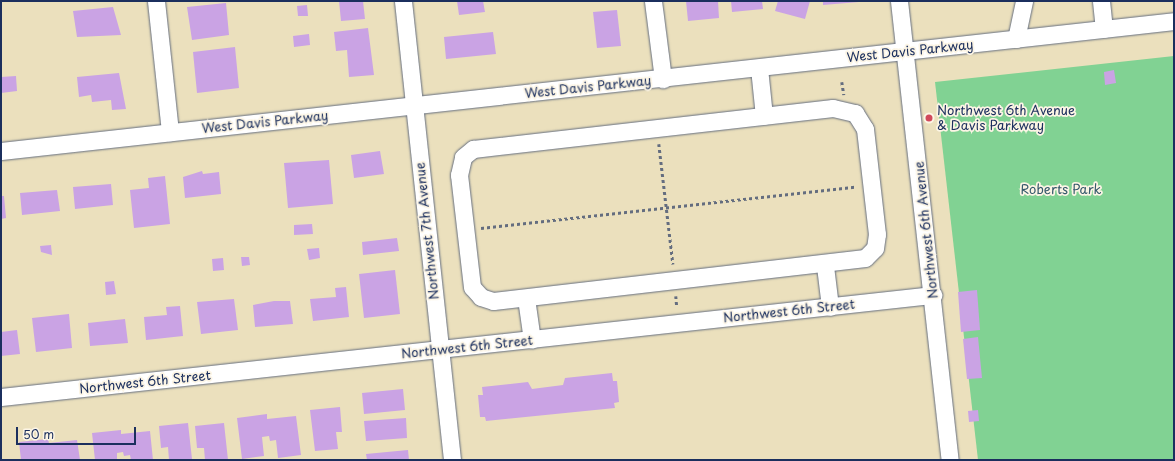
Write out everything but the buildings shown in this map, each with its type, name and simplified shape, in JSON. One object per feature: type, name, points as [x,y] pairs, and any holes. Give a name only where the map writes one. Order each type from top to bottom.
[{"type":"street","points":[[156,1],[170,132]]},
{"type":"street","name":"Northwest 7th Avenue","points":[[403,1],[439,350],[452,460]]},
{"type":"street","points":[[653,1],[663,79]]},
{"type":"street","name":"Northwest 6th Avenue","points":[[898,1],[906,51],[950,460]]},
{"type":"street","points":[[1016,39],[1024,1]]},
{"type":"street","points":[[1101,1],[1104,29]]},
{"type":"street","name":"West Davis Parkway","points":[[1,151],[663,79],[1174,21]]},
{"type":"street","points":[[759,68],[764,116]]},
{"type":"street","points":[[841,108],[855,113],[863,124],[876,242],[865,258],[825,266],[493,301],[481,297],[472,287],[459,174],[467,152],[480,147],[841,108]]},
{"type":"street","points":[[825,266],[830,307]]},
{"type":"street","name":"Northwest 6th Street","points":[[1,397],[933,295]]},
{"type":"street","points":[[526,298],[532,340]]},
{"type":"path","points":[[842,82],[845,101]]},
{"type":"path","points":[[659,136],[673,266]]},
{"type":"path","points":[[473,229],[863,186]]},
{"type":"path","points":[[676,290],[677,307]]},
{"type":"green space","name":"Roberts Park","points":[[1174,56],[1174,460],[978,460],[935,82]]},
{"type":"place","name":"Northwest 6th Avenue & Davis Parkway","points":[[929,118]]}]
